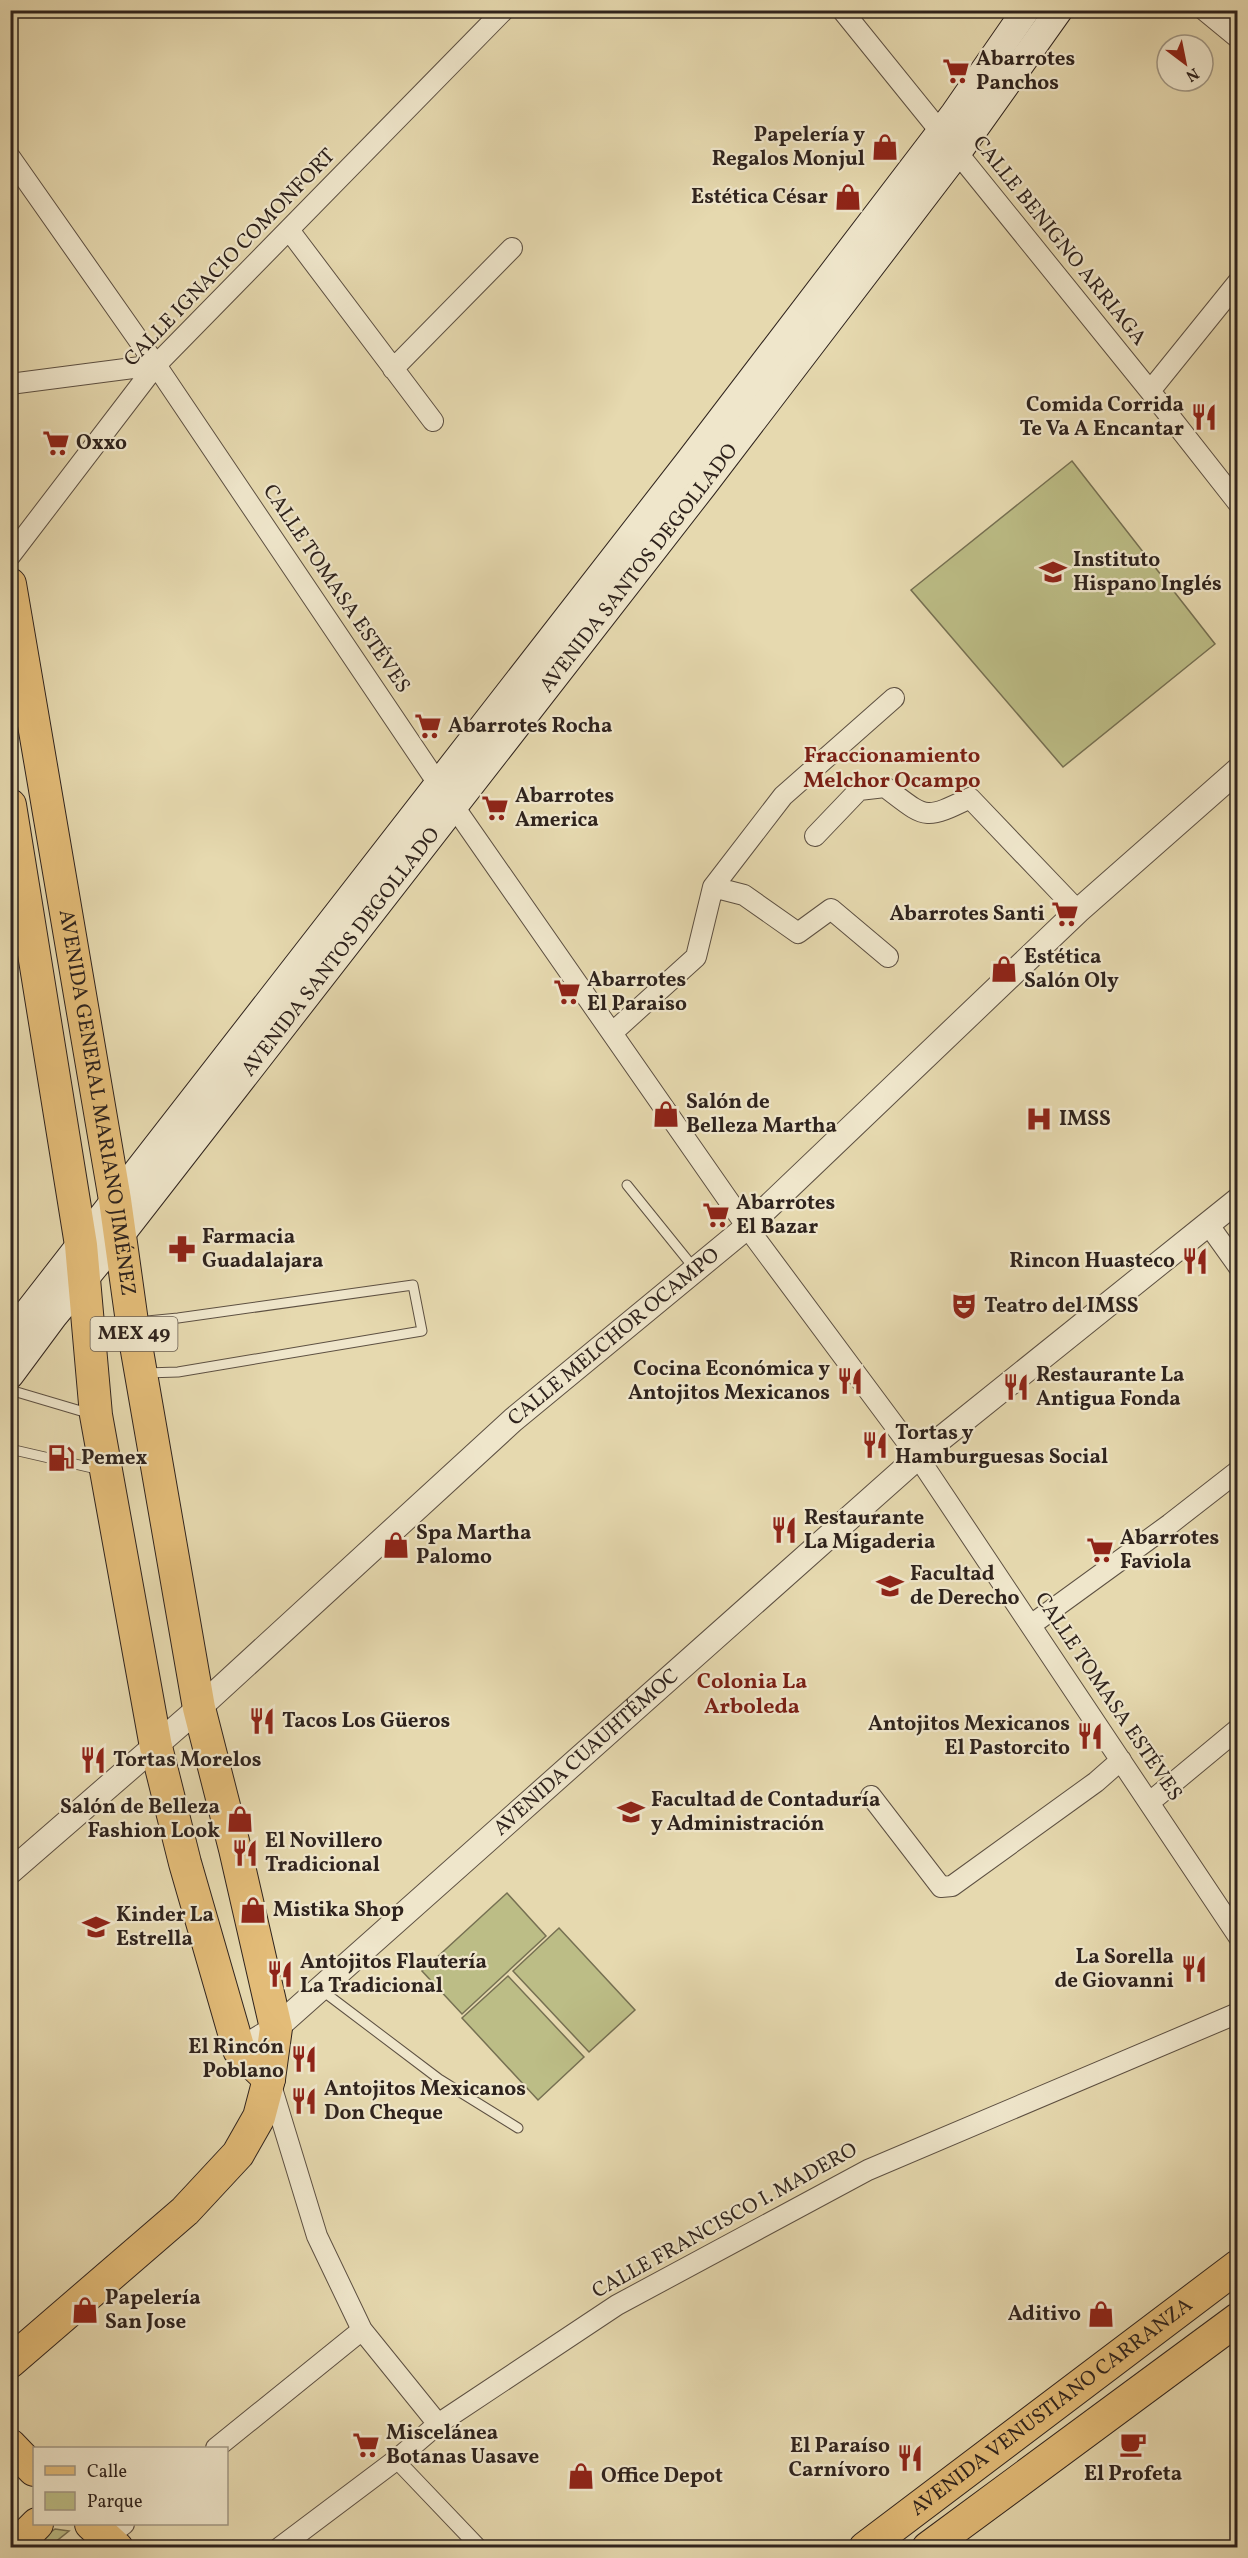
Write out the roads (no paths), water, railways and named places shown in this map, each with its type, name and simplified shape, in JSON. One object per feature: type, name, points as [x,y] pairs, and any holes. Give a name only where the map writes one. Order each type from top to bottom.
[{"type":"main road","name":"AVENIDA SANTOS DEGOLLADO","points":[[10,1335],[439,785],[939,132],[1026,10]]},
{"type":"main road","name":"AVENIDA SANTOS DEGOLLADO","points":[[10,1375],[53,1317],[119,1237],[454,807],[958,152],[1059,10]]},
{"type":"main road","name":"AVENIDA GENERAL MARIANO JIMÉNEZ","points":[[10,584],[115,1200],[132,1322],[199,1708],[235,1849],[276,2028],[269,2079]]},
{"type":"main road","name":"AVENIDA GENERAL MARIANO JIMÉNEZ","points":[[10,805],[81,1245],[96,1415],[156,1747],[185,1863],[239,2050],[269,2079]]},
{"type":"main road","points":[[185,1863],[235,1849]]},
{"type":"main road","points":[[10,2362],[122,2268],[185,2211],[238,2154],[259,2117],[269,2079]]},
{"type":"main road","name":"AVENIDA VENUSTIANO CARRANZA","points":[[865,2547],[1238,2266]]},
{"type":"main road","name":"AVENIDA VENUSTIANO CARRANZA","points":[[928,2547],[1238,2319]]},
{"type":"main road","points":[[10,2445],[33,2469]]},
{"type":"main road","points":[[13,2547],[35,2525]]},
{"type":"street","name":"CALLE IGNACIO COMONFORT","points":[[10,556],[156,365],[504,10]]},
{"type":"street","name":"CALLE BENIGNO ARRIAGA","points":[[842,10],[1238,503]]},
{"type":"street","points":[[1204,10],[1238,38]]},
{"type":"street","name":"CALLE TOMASA ESTÉVES","points":[[10,157],[156,365],[454,807],[747,1227],[918,1457],[1150,1802],[1231,1908],[1238,1936]]},
{"type":"street","points":[[289,230],[433,421]]},
{"type":"street","points":[[393,369],[512,248]]},
{"type":"street","points":[[1150,391],[1238,282]]},
{"type":"street","points":[[10,384],[156,365]]},
{"type":"street","points":[[613,1032],[696,957],[713,887],[783,796],[894,698]]},
{"type":"street","name":"CALLE MELCHOR OCAMPO","points":[[10,1872],[156,1747],[513,1420],[747,1227],[1078,911],[1238,770]]},
{"type":"street","points":[[815,836],[860,790],[885,787],[917,812],[937,814],[970,798],[1078,911]]},
{"type":"street","points":[[713,887],[744,895],[798,933],[831,909],[888,957]]},
{"type":"street","name":"AVENIDA CUAUHTÉMOC","points":[[239,2050],[276,2028],[918,1457],[1238,1200]]},
{"type":"street","points":[[1208,1224],[1238,1266]]},
{"type":"street","points":[[1031,1625],[1170,1524],[1238,1471]]},
{"type":"street","points":[[1150,1802],[1238,1729]]},
{"type":"street","points":[[871,1796],[941,1887],[952,1886],[1096,1782],[1121,1760]]},
{"type":"street","name":"CALLE FRANCISCO I. MADERO","points":[[279,2547],[396,2460],[438,2424],[616,2306],[868,2170],[1238,2013]]},
{"type":"street","name":"AVENIDA GENERAL MARIANO JIMÉNEZ","points":[[269,2079],[317,2236],[362,2330],[438,2424]]},
{"type":"street","points":[[217,2447],[362,2330]]},
{"type":"street","points":[[396,2460],[480,2547]]},
{"type":"lane","points":[[627,1185],[696,1270]]},
{"type":"lane","points":[[132,1322],[178,1318],[413,1285],[422,1331],[178,1372],[141,1374]]},
{"type":"lane","points":[[10,1390],[96,1415]]},
{"type":"lane","points":[[10,1449],[107,1471]]},
{"type":"lane","points":[[319,1988],[439,2079],[519,2128]]},
{"type":"place","name":"Abarrotes Panchos","points":[[956,71]]},
{"type":"place","name":"Papelería y Regalos Monjul","points":[[885,147]]},
{"type":"place","name":"Estética César","points":[[848,197]]},
{"type":"place","name":"Comida Corrida Te Va A Encantar","points":[[1204,417]]},
{"type":"place","name":"Oxxo","points":[[56,443]]},
{"type":"place","name":"Instituto Hispano Inglés","points":[[1053,572]]},
{"type":"place","name":"Abarrotes Rocha","points":[[428,726]]},
{"type":"place","name":"Abarrotes America","points":[[495,808]]},
{"type":"place","name":"Abarrotes Santi","points":[[1065,914]]},
{"type":"place","name":"Estética Salón Oly","points":[[1004,969]]},
{"type":"place","name":"Abarrotes El Paraiso","points":[[567,992]]},
{"type":"place","name":"Salón de Belleza Martha","points":[[666,1114]]},
{"type":"place","name":"IMSS","points":[[1039,1119]]},
{"type":"place","name":"Abarrotes El Bazar","points":[[716,1215]]},
{"type":"place","name":"Farmacia Guadalajara","points":[[182,1249]]},
{"type":"place","name":"Rincon Huasteco","points":[[1195,1261]]},
{"type":"place","name":"Teatro del IMSS","points":[[964,1306]]},
{"type":"place","name":"Cocina Económica y Antojitos Mexicanos","points":[[850,1381]]},
{"type":"place","name":"Restaurante La Antigua Fonda","points":[[1016,1387]]},
{"type":"place","name":"Tortas y Hamburguesas Social","points":[[875,1445]]},
{"type":"place","name":"Pemex","points":[[61,1458]]},
{"type":"place","name":"Restaurante La Migaderia","points":[[784,1530]]},
{"type":"place","name":"Spa Martha Palomo","points":[[396,1545]]},
{"type":"place","name":"Abarrotes Faviola","points":[[1100,1550]]},
{"type":"place","name":"Facultad de Derecho","points":[[890,1586]]},
{"type":"place","name":"Tacos Los Güeros","points":[[262,1721]]},
{"type":"place","name":"Antojitos Mexicanos El Pastorcito","points":[[1090,1736]]},
{"type":"place","name":"Tortas Morelos","points":[[93,1760]]},
{"type":"place","name":"Facultad de Contaduría y Administración","points":[[631,1812]]},
{"type":"place","name":"Salón de Belleza Fashion Look","points":[[240,1819]]},
{"type":"place","name":"El Novillero Tradicional","points":[[245,1853]]},
{"type":"place","name":"Mistika Shop","points":[[253,1910]]},
{"type":"place","name":"Kinder La Estrella","points":[[96,1927]]},
{"type":"place","name":"La Sorella de Giovanni","points":[[1194,1969]]},
{"type":"place","name":"Antojitos Flautería La Tradicional","points":[[280,1974]]},
{"type":"place","name":"El Rincón Poblano","points":[[304,2059]]},
{"type":"place","name":"Antojitos Mexicanos Don Cheque","points":[[304,2101]]},
{"type":"place","name":"Papelería San Jose","points":[[85,2310]]},
{"type":"place","name":"Aditivo","points":[[1101,2314]]},
{"type":"place","name":"El Profeta","points":[[1133,2444]]},
{"type":"place","name":"Miscelánea Botanas Uasave","points":[[366,2445]]},
{"type":"place","name":"El Paraíso Carnívoro","points":[[910,2458]]},
{"type":"place","name":"Office Depot","points":[[581,2476]]},
{"type":"district","name":"Fraccionamiento Melchor Ocampo","points":[[892,768]]},
{"type":"district","name":"Colonia La Arboleda","points":[[752,1694]]}]
